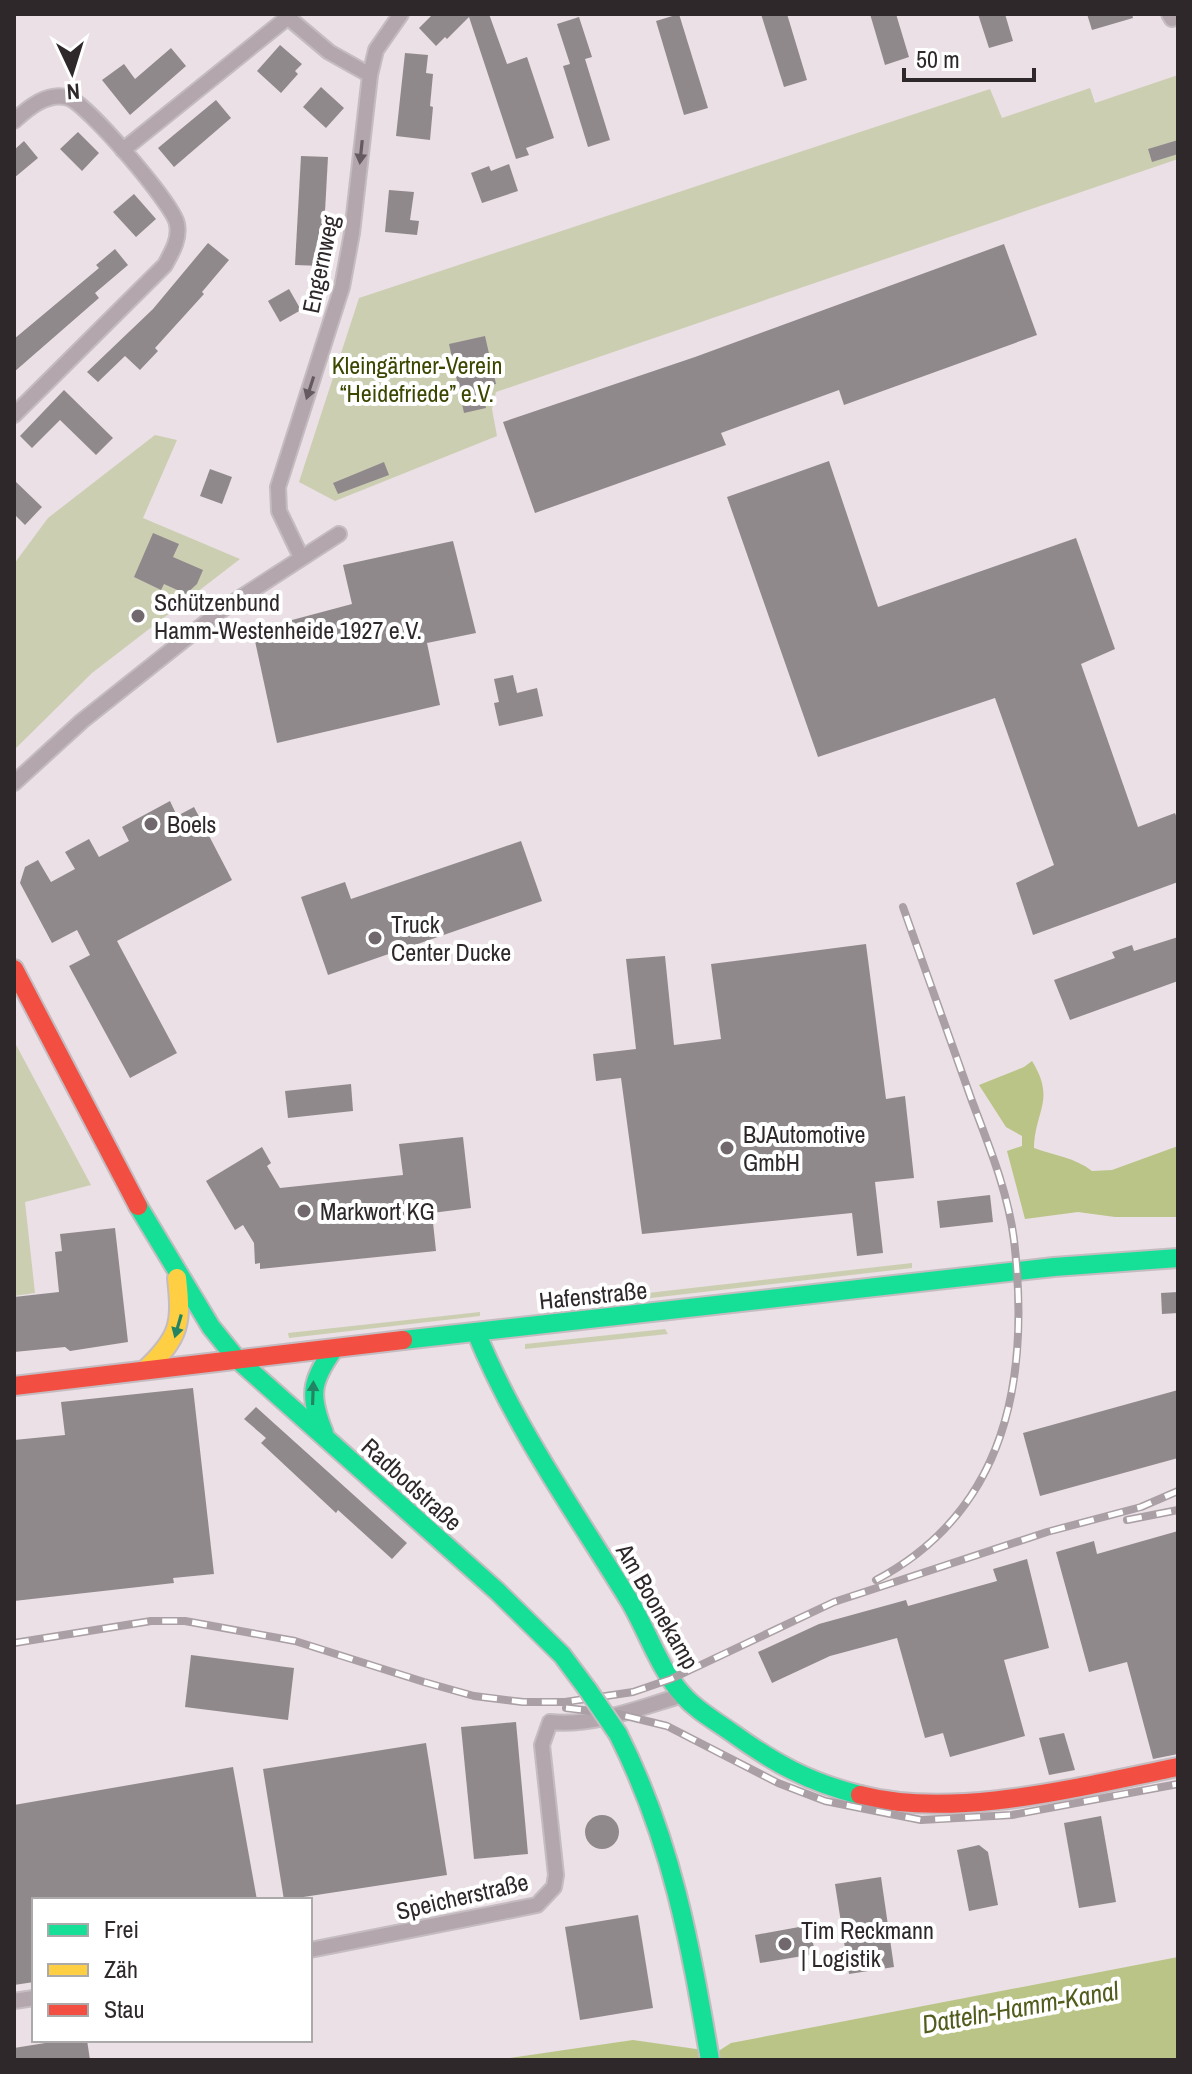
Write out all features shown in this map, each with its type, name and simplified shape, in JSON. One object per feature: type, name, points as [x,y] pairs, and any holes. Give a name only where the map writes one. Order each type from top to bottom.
[{"type":"street","name":"Engernweg","points":[[301,557],[279,511],[278,487],[342,287],[376,50],[401,14]]},
{"type":"street","points":[[123,150],[286,16],[329,52],[370,75]]},
{"type":"street","points":[[14,121],[41,101],[58,96],[84,107],[176,217],[178,228],[173,251],[165,265],[14,415]]},
{"type":"street","points":[[14,783],[82,721],[223,609],[339,534]]},
{"type":"street","name":"Radbodstraße","points":[[14,969],[152,1232],[211,1327],[236,1358],[497,1591],[562,1655],[618,1734],[654,1810],[677,1880],[710,2060]]},
{"type":"street","name":"Hafenstraße","points":[[14,1386],[236,1358],[1054,1267],[1178,1258]]},
{"type":"street","points":[[146,1369],[165,1352],[181,1325],[177,1273]]},
{"type":"street","name":"Am Boonekamp","points":[[476,1332],[489,1367],[524,1431],[645,1628],[671,1679],[683,1695],[755,1750],[800,1776],[827,1787],[888,1800],[975,1801],[1046,1792],[1178,1767]]},
{"type":"street","points":[[327,1441],[314,1410],[311,1390],[316,1374],[334,1349]]},
{"type":"street","name":"Speicherstraße","points":[[312,1950],[537,1905],[554,1887],[556,1875],[542,1745],[550,1722],[567,1724],[683,1695]]},
{"type":"green space","name":"Kleingärtner-Verein “Heidefriede” e.V.","points":[[1178,75],[1178,159],[496,392],[492,409],[497,436],[335,501],[299,482],[359,298],[990,89],[1002,118],[1090,88],[1095,103]]},
{"type":"green space","points":[[155,435],[177,440],[143,518],[240,559],[92,673],[14,750],[14,564],[48,518]]},
{"type":"green space","points":[[14,1041],[91,1185],[25,1202],[35,1293],[14,1296]]},
{"type":"green space","points":[[912,1263],[912,1268],[642,1299],[639,1294]]},
{"type":"green space","points":[[480,1312],[480,1316],[289,1338],[288,1333]]},
{"type":"green space","points":[[665,1329],[668,1334],[525,1349],[525,1344]]},
{"type":"water","points":[[1032,1061],[1043,1086],[1034,1148],[1072,1160],[1092,1171],[1112,1170],[1178,1146],[1178,1217],[1115,1217],[1078,1212],[1025,1219],[1007,1151],[1022,1146],[1022,1136],[1006,1127],[979,1085]]},
{"type":"water","name":"Datteln-Hamm-Kanal","points":[[1178,1957],[1178,2060],[496,2060],[633,2040],[717,2052],[731,2043]]},
{"type":"building","points":[[433,14],[489,14],[507,64],[527,57],[554,138],[526,148],[529,155],[516,159],[469,17],[436,46],[419,28]]},
{"type":"building","points":[[679,14],[708,108],[684,115],[656,21]]},
{"type":"building","points":[[761,14],[787,14],[807,80],[784,87]]},
{"type":"building","points":[[870,14],[896,14],[909,57],[885,65]]},
{"type":"building","points":[[978,14],[1005,14],[1013,41],[989,48]]},
{"type":"building","points":[[1087,14],[1132,14],[1133,18],[1092,30]]},
{"type":"building","points":[[579,17],[592,57],[585,59],[610,140],[588,147],[563,66],[570,64],[557,24]]},
{"type":"building","points":[[280,45],[302,64],[295,71],[298,74],[281,93],[257,71]]},
{"type":"building","points":[[171,48],[186,66],[130,115],[102,80],[124,64],[135,79]]},
{"type":"building","points":[[405,53],[428,55],[426,73],[433,74],[430,140],[396,136]]},
{"type":"building","points":[[321,87],[344,108],[326,128],[303,107]]},
{"type":"building","points":[[216,100],[231,118],[174,167],[158,148]]},
{"type":"building","points":[[78,132],[99,153],[82,171],[60,149]]},
{"type":"building","points":[[1178,140],[1178,154],[1152,162],[1148,149]]},
{"type":"building","points":[[24,141],[38,158],[14,178],[14,150]]},
{"type":"building","points":[[301,156],[328,157],[322,266],[295,265]]},
{"type":"building","points":[[509,164],[518,191],[482,203],[471,173],[489,166],[491,171]]},
{"type":"building","points":[[389,190],[414,192],[410,220],[419,221],[417,235],[385,232]]},
{"type":"building","points":[[134,194],[156,219],[136,237],[113,212]]},
{"type":"building","points":[[208,243],[229,260],[202,292],[204,294],[155,348],[158,351],[140,370],[125,356],[98,382],[87,372],[153,309]]},
{"type":"building","points":[[1004,244],[1037,335],[844,405],[839,390],[721,433],[726,445],[535,513],[503,422],[695,357]]},
{"type":"building","points":[[115,249],[128,265],[95,293],[99,298],[14,372],[14,339],[99,268],[96,265]]},
{"type":"building","points":[[289,289],[301,310],[280,322],[268,301]]},
{"type":"building","points":[[485,336],[496,384],[482,387],[486,408],[464,413],[449,344]]},
{"type":"building","points":[[64,390],[113,438],[96,455],[60,420],[32,448],[20,436]]},
{"type":"building","points":[[829,461],[878,607],[1076,538],[1115,649],[1081,664],[1138,827],[1175,813],[1178,821],[1178,882],[1033,935],[1016,883],[1054,865],[995,698],[818,757],[727,497]]},
{"type":"building","points":[[384,462],[389,475],[338,494],[333,483]]},
{"type":"building","points":[[210,469],[232,477],[222,504],[200,496]]},
{"type":"building","points":[[14,480],[42,507],[25,525],[14,514]]},
{"type":"building","points":[[153,533],[179,544],[173,557],[203,570],[197,584],[186,594],[164,584],[161,590],[134,577]]},
{"type":"building","points":[[453,541],[476,633],[427,643],[440,705],[277,743],[255,641],[292,620],[352,604],[343,565]]},
{"type":"building","points":[[513,675],[517,693],[537,688],[543,716],[499,726],[494,703],[499,702],[494,679]]},
{"type":"building","points":[[170,801],[177,816],[194,807],[232,880],[117,941],[177,1053],[130,1078],[69,966],[90,955],[77,930],[52,943],[20,883],[25,867],[38,860],[51,882],[75,869],[65,852],[89,839],[99,857],[129,841],[122,827]]},
{"type":"building","name":"Truck Center Ducke","points":[[521,841],[542,901],[328,975],[301,897],[345,882],[351,899]]},
{"type":"building","points":[[1178,937],[1178,981],[1070,1020],[1054,980],[1115,958],[1112,952],[1132,945],[1134,951]]},
{"type":"building","points":[[866,944],[886,1099],[905,1096],[914,1178],[875,1182],[883,1253],[857,1256],[852,1213],[642,1234],[621,1078],[596,1081],[593,1054],[636,1049],[626,959],[665,956],[674,1045],[721,1039],[711,964]]},
{"type":"building","points":[[351,1084],[353,1111],[288,1118],[285,1091]]},
{"type":"building","name":"Markwort KG","points":[[463,1137],[471,1208],[432,1213],[436,1251],[260,1269],[260,1263],[255,1264],[254,1243],[243,1225],[235,1230],[206,1181],[262,1147],[271,1163],[267,1166],[280,1188],[403,1175],[399,1144]]},
{"type":"building","points":[[990,1195],[993,1222],[940,1228],[937,1201]]},
{"type":"building","points":[[115,1228],[128,1342],[70,1351],[65,1347],[14,1352],[14,1297],[59,1292],[55,1252],[62,1251],[60,1234]]},
{"type":"building","points":[[1178,1292],[1178,1313],[1162,1314],[1161,1293]]},
{"type":"building","points":[[193,1388],[214,1574],[173,1578],[174,1583],[14,1601],[14,1440],[65,1435],[61,1402]]},
{"type":"building","points":[[1178,1390],[1178,1458],[1040,1496],[1023,1433]]},
{"type":"building","points":[[256,1407],[407,1543],[392,1559],[338,1510],[336,1513],[261,1443],[266,1438],[244,1419]]},
{"type":"building","points":[[1178,1531],[1178,1754],[1153,1759],[1127,1662],[1089,1672],[1056,1552],[1094,1541],[1097,1554]]},
{"type":"building","points":[[1027,1559],[1049,1648],[1004,1660],[1025,1736],[950,1757],[943,1733],[925,1738],[897,1638],[830,1656],[772,1683],[758,1652],[819,1624],[906,1600],[908,1606],[997,1581],[993,1569]]},
{"type":"building","points":[[191,1655],[294,1668],[288,1720],[185,1707]]},
{"type":"building","points":[[516,1722],[528,1854],[474,1859],[461,1727]]},
{"type":"building","points":[[1064,1733],[1075,1770],[1049,1775],[1039,1738]]},
{"type":"building","points":[[426,1743],[447,1875],[284,1898],[263,1769]]},
{"type":"building","points":[[233,1767],[257,1898],[32,1898],[32,1982],[14,1985],[14,1805]]},
{"type":"building","points":[[602,1815],[614,1820],[619,1832],[614,1844],[602,1849],[590,1844],[585,1832],[590,1820]]},
{"type":"building","points":[[1101,1816],[1116,1902],[1079,1908],[1064,1823]]},
{"type":"building","points":[[979,1845],[988,1852],[998,1905],[969,1911],[957,1850]]},
{"type":"building","points":[[881,1877],[894,1967],[849,1974],[835,1884]]},
{"type":"building","points":[[638,1915],[653,2008],[580,2020],[565,1927]]},
{"type":"building","name":"Tim Reckmann | Logistik","points":[[810,1925],[815,1954],[760,1963],[755,1935]]},
{"type":"building","points":[[52,2042],[87,2042],[90,2060],[14,2060],[14,2048]]},
{"type":"railway","points":[[876,1580],[920,1551],[956,1517],[982,1478],[1000,1435],[1012,1389],[1018,1341],[1014,1240],[1003,1187],[903,907]]},
{"type":"railway","points":[[14,1643],[151,1621],[185,1621],[295,1641],[474,1696],[523,1702],[565,1702],[633,1692],[671,1679],[834,1602],[1047,1532],[1141,1507],[1178,1491]]},
{"type":"railway","points":[[1127,1520],[1178,1510]]},
{"type":"railway","points":[[566,1708],[618,1714],[667,1726],[778,1783],[825,1801],[921,1820],[1012,1815],[1178,1784]]},
{"type":"traffic: fast","points":[[138,1206],[211,1327],[236,1358],[497,1591],[562,1655],[588,1690]]},
{"type":"traffic: fast","points":[[403,1340],[1054,1267],[1178,1258]]},
{"type":"traffic: fast","points":[[476,1332],[527,1436],[629,1600],[667,1673],[683,1695],[706,1715],[777,1762],[808,1778],[860,1795]]},
{"type":"traffic: fast","points":[[324,1433],[314,1390],[320,1371],[334,1349]]},
{"type":"traffic: fast","points":[[588,1690],[618,1734]]},
{"type":"traffic: fast","points":[[618,1734],[637,1774],[666,1853],[695,1975],[710,2060]]},
{"type":"traffic: slow","points":[[146,1369],[166,1348],[176,1328],[179,1307],[177,1278]]},
{"type":"traffic: jam","points":[[14,969],[138,1206]]},
{"type":"traffic: jam","points":[[14,1386],[403,1340]]},
{"type":"traffic: jam","points":[[860,1795],[897,1802],[977,1802],[1061,1791],[1178,1767]]},
{"type":"place","name":"Schützenbund Hamm-Westenheide 1927 e.V.","points":[[138,616]]},
{"type":"place","name":"Boels","points":[[151,824]]},
{"type":"place","name":"Truck Center Ducke","points":[[375,938]]},
{"type":"place","name":"BJAutomotive GmbH","points":[[727,1148]]},
{"type":"place","name":"Markwort KG","points":[[304,1211]]},
{"type":"place","name":"Tim Reckmann | Logistik","points":[[785,1944]]}]
